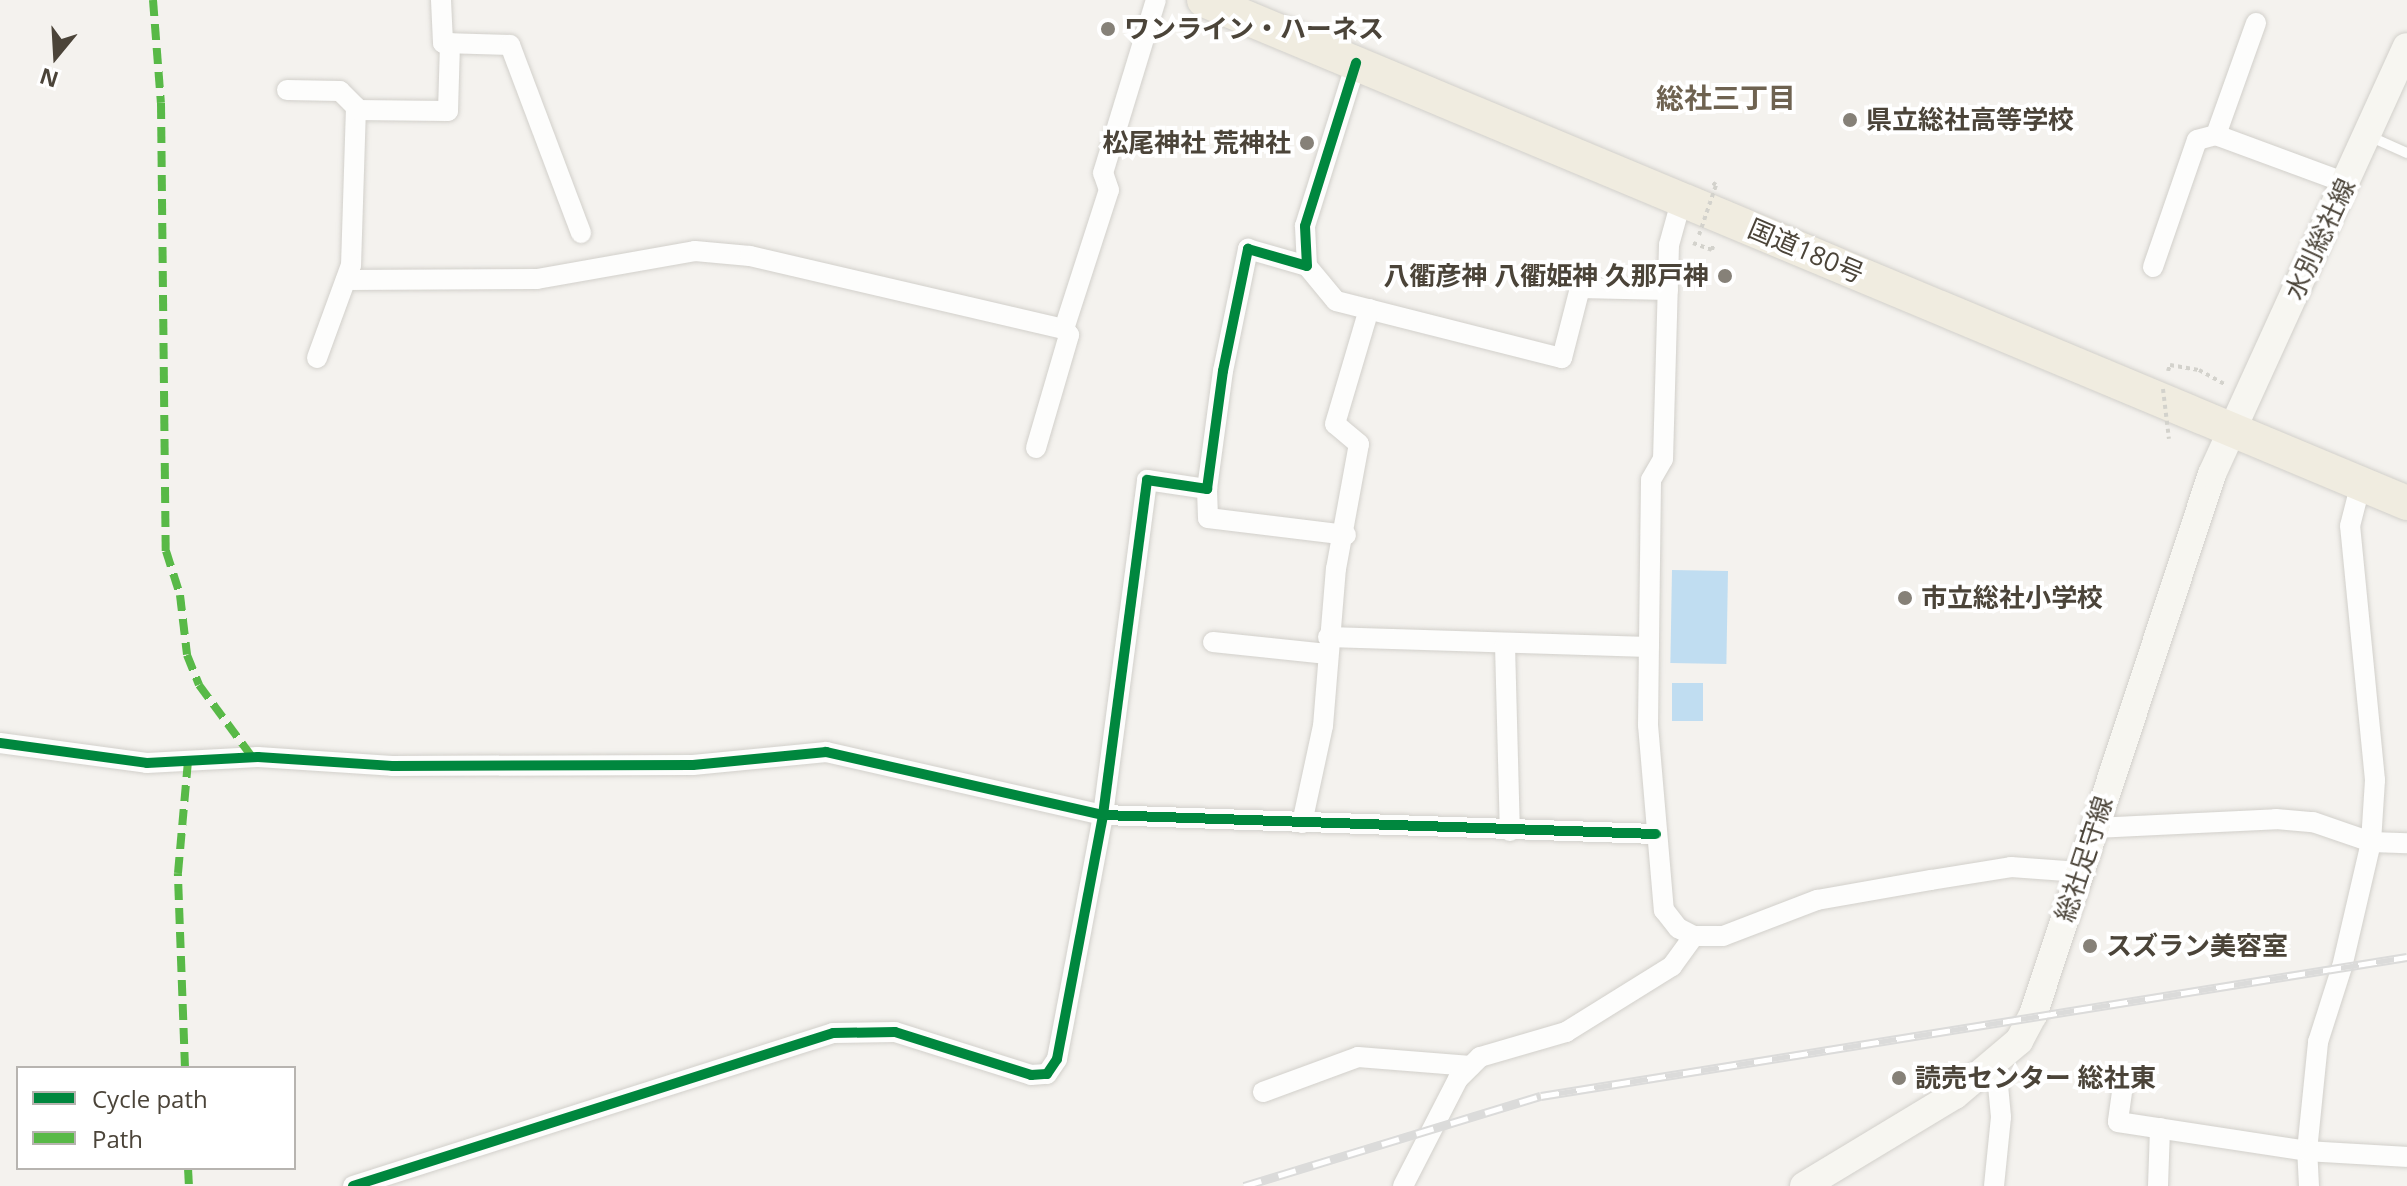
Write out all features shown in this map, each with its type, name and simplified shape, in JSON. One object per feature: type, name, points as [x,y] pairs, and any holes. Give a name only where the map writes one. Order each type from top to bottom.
[{"type":"highway","name":"国道180号","points":[[1204,0],[2407,503]]},
{"type":"main road","name":"水別総社線","points":[[2225,427],[2369,136],[2407,47]]},
{"type":"main road","name":"総社足守線","points":[[1804,1186],[1955,1095],[1996,1064],[2019,1041],[2033,1015],[2225,427]]},
{"type":"street","points":[[441,0],[443,43],[510,45],[581,233]]},
{"type":"street","points":[[1064,329],[1109,190],[1103,173],[1156,0]]},
{"type":"street","points":[[2216,135],[2256,23]]},
{"type":"street","points":[[356,110],[448,111],[450,43]]},
{"type":"street","points":[[1307,266],[1305,226],[1356,63]]},
{"type":"street","points":[[287,90],[340,91],[356,110],[351,265],[317,358]]},
{"type":"street","points":[[2153,267],[2197,140],[2216,135],[2346,183]]},
{"type":"street","points":[[1682,198],[1669,245],[1663,459],[1651,480],[1649,647],[1656,834],[1664,910],[1678,928],[1694,936],[1723,936],[1817,900],[2011,867],[2080,872]]},
{"type":"street","points":[[1346,535],[1208,518],[1207,489],[1223,371],[1248,249],[1307,266],[1336,301],[1562,358],[1580,288],[1668,290]]},
{"type":"street","points":[[346,280],[537,279],[695,251],[765,259],[1064,329],[1069,335],[1036,448]]},
{"type":"street","points":[[1302,823],[1323,726],[1328,645],[1359,444],[1335,424],[1369,309]]},
{"type":"street","points":[[353,1186],[833,1033],[895,1032],[1031,1075],[1047,1074],[1057,1059],[1103,815],[1147,480],[1207,489]]},
{"type":"street","points":[[2309,1186],[2307,1151],[2318,1042],[2342,967],[2371,842],[2375,780],[2350,526],[2361,483]]},
{"type":"street","points":[[1213,642],[1649,647]]},
{"type":"street","points":[[1505,645],[1510,831]]},
{"type":"street","points":[[0,743],[147,763],[258,757],[392,766],[693,765],[826,752],[1103,815],[1656,834]]},
{"type":"street","points":[[2095,828],[2276,819],[2313,822],[2371,842],[2407,843]]},
{"type":"street","points":[[1403,1186],[1430,1126],[1480,1057],[1566,1032],[1672,966],[1694,936]]},
{"type":"street","points":[[1263,1092],[1358,1057],[1471,1066]]},
{"type":"street","points":[[1994,1186],[2001,1117],[1996,1064]]},
{"type":"street","points":[[2123,1085],[2118,1122],[2307,1151],[2407,1157]]},
{"type":"street","points":[[2158,1186],[2160,1128]]},
{"type":"lane","points":[[2369,136],[2407,153]]},
{"type":"path","points":[[1699,235],[1716,185],[1713,183]]},
{"type":"path","points":[[1690,242],[1709,249]]},
{"type":"path","points":[[2169,368],[2199,370],[2234,389],[2225,427]]},
{"type":"path","points":[[2163,389],[2169,439]]},
{"type":"water","points":[[1672,570],[1728,571],[1726,664],[1670,663]]},
{"type":"water","points":[[1672,683],[1703,683],[1703,721],[1672,721]]},
{"type":"railway","points":[[1244,1186],[1541,1096],[2407,957]]},
{"type":"marked path","points":[[153,0],[161,103],[166,551],[180,595],[187,655],[199,685],[252,757]]},
{"type":"marked path","points":[[185,1066],[178,873],[188,760]]},
{"type":"marked path","points":[[188,1170],[189,1186]]},
{"type":"cycle path","points":[[353,1186],[833,1033],[895,1032],[1031,1075],[1047,1074],[1057,1059],[1103,815],[1147,480],[1207,489],[1223,371],[1248,249],[1307,266],[1305,226],[1356,63]]},
{"type":"cycle path","points":[[0,743],[147,763],[258,757],[392,766],[693,765],[826,752],[1103,815],[1656,834]]},
{"type":"place","name":"ワンライン・ハーネス","points":[[1108,29]]},
{"type":"place","name":"県立総社高等学校","points":[[1850,120]]},
{"type":"place","name":"松尾神社 荒神社","points":[[1307,143]]},
{"type":"place","name":"八衢彦神 八衢姫神 久那戸神","points":[[1725,276]]},
{"type":"place","name":"市立総社小学校","points":[[1905,598]]},
{"type":"place","name":"スズラン美容室","points":[[2090,946]]},
{"type":"place","name":"読売センター 総社東","points":[[1899,1078]]},
{"type":"district","name":"総社三丁目","points":[[1726,97]]}]
